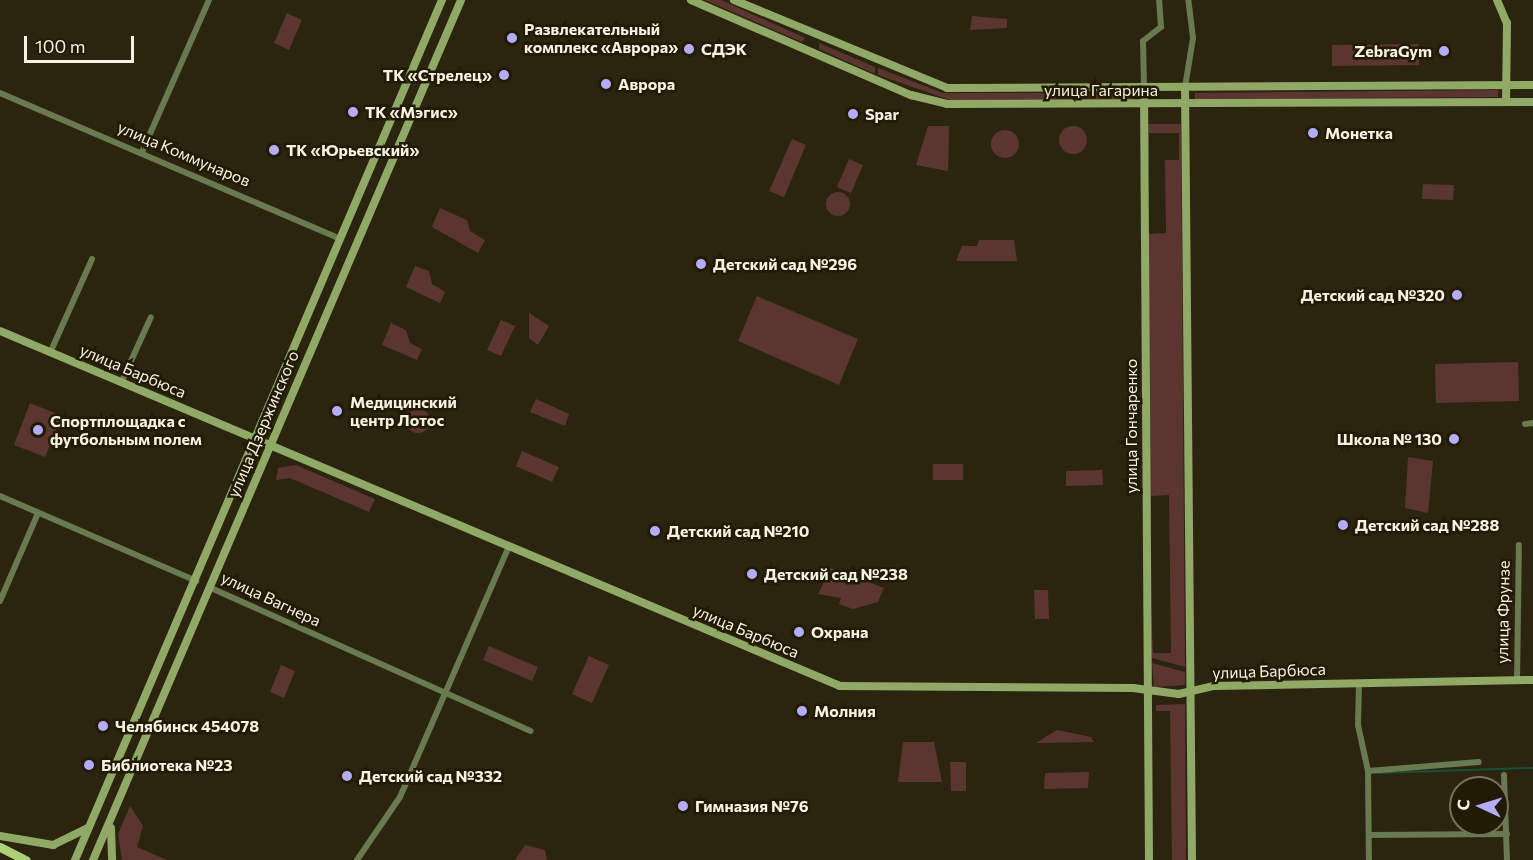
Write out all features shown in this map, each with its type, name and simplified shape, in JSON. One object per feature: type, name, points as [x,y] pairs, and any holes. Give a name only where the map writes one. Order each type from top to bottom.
[{"type":"main road","name":"улица Дзержинского","points":[[75,860],[196,582],[442,0]]},
{"type":"main road","name":"улица Дзержинского","points":[[93,860],[460,0]]},
{"type":"main road","name":"улица Гагарина","points":[[691,0],[940,103],[1185,105],[1533,102]]},
{"type":"main road","name":"улица Гагарина","points":[[734,0],[941,88],[1533,85]]},
{"type":"main road","points":[[1497,0],[1507,23],[1506,102]]},
{"type":"main road","points":[[808,50],[814,35]]},
{"type":"main road","points":[[1185,87],[1192,860]]},
{"type":"main road","name":"улица Гончаренко","points":[[1144,88],[1149,860]]},
{"type":"main road","points":[[376,156],[391,162]]},
{"type":"main road","name":"улица Коммунаров","points":[[340,239],[355,247]]},
{"type":"main road","name":"улица Барбюса","points":[[0,330],[840,686],[1148,690],[1179,694],[1190,690],[1533,680]]},
{"type":"main road","name":"улица Вагнера","points":[[196,582],[211,588]]},
{"type":"main road","points":[[112,820],[112,860]]},
{"type":"main road","points":[[0,836],[53,845],[91,826]]},
{"type":"main road","points":[[0,847],[26,860]]},
{"type":"street","points":[[141,152],[208,0]]},
{"type":"street","name":"улица Гончаренко","points":[[1144,88],[1143,41],[1161,27],[1159,0]]},
{"type":"street","points":[[1185,87],[1193,38],[1188,0]]},
{"type":"street","name":"улица Коммунаров","points":[[0,93],[340,239]]},
{"type":"street","points":[[50,353],[92,259]]},
{"type":"street","points":[[121,383],[151,317]]},
{"type":"street","points":[[1525,424],[1533,423]]},
{"type":"street","name":"улица Вагнера","points":[[0,496],[196,582]]},
{"type":"street","points":[[0,601],[38,513]]},
{"type":"street","name":"улица Фрунзе","points":[[1517,681],[1520,545]]},
{"type":"street","points":[[357,860],[400,798],[509,546]]},
{"type":"street","name":"улица Вагнера","points":[[211,588],[530,731]]},
{"type":"street","points":[[1359,684],[1358,725],[1368,771],[1370,860]]},
{"type":"street","points":[[1368,771],[1479,762]]},
{"type":"street","points":[[1369,834],[1449,834]]},
{"type":"street","points":[[1507,836],[1507,860]]},
{"type":"shaded area","points":[[705,0],[721,0],[805,38],[802,42]]},
{"type":"shaded area","points":[[287,13],[302,20],[289,50],[274,43]]},
{"type":"shaded area","points":[[972,16],[1007,19],[1007,28],[970,30]]},
{"type":"shaded area","points":[[819,43],[875,67],[875,74],[819,49]]},
{"type":"shaded area","points":[[1419,44],[1419,65],[1332,66],[1332,45]]},
{"type":"shaded area","points":[[878,68],[943,93],[1133,93],[1133,100],[950,100],[878,75]]},
{"type":"shaded area","points":[[1498,90],[1498,97],[1195,99],[1195,93]]},
{"type":"shaded area","points":[[1148,124],[1181,124],[1185,667],[1152,658],[1151,610],[1153,653],[1171,653],[1169,495],[1151,496],[1151,601],[1148,193],[1149,234],[1166,233],[1165,160],[1179,160],[1179,133],[1149,133],[1149,187]]},
{"type":"shaded area","points":[[928,126],[949,126],[948,171],[916,165]]},
{"type":"shaded area","points":[[1073,126],[1083,130],[1087,140],[1083,150],[1073,154],[1063,150],[1059,140],[1063,130]]},
{"type":"shaded area","points":[[1005,130],[1015,134],[1019,144],[1015,154],[1005,158],[995,154],[991,144],[995,134]]},
{"type":"shaded area","points":[[792,139],[806,145],[784,197],[769,191]]},
{"type":"shaded area","points":[[849,159],[863,165],[851,193],[837,187]]},
{"type":"shaded area","points":[[1423,184],[1454,185],[1453,200],[1422,199]]},
{"type":"shaded area","points":[[838,192],[847,195],[850,204],[847,213],[838,216],[829,213],[826,204],[829,195]]},
{"type":"shaded area","points":[[440,208],[467,220],[470,231],[485,240],[478,253],[432,227]]},
{"type":"shaded area","points":[[979,240],[1014,240],[1017,261],[956,261],[962,246],[977,246]]},
{"type":"shaded area","points":[[415,266],[429,271],[432,284],[445,292],[440,303],[406,287]]},
{"type":"shaded area","points":[[757,296],[858,339],[839,385],[738,341]]},
{"type":"shaded area","points":[[529,313],[549,326],[538,345],[529,338]]},
{"type":"shaded area","points":[[501,320],[515,326],[501,356],[487,350]]},
{"type":"shaded area","points":[[391,323],[406,330],[410,343],[422,349],[417,360],[382,345]]},
{"type":"shaded area","points":[[1518,362],[1519,401],[1436,403],[1435,364]]},
{"type":"shaded area","points":[[536,399],[569,414],[565,426],[530,412]]},
{"type":"shaded area","name":"Спортплощадка с футбольным полем","points":[[30,403],[62,416],[45,457],[14,445]]},
{"type":"shaded area","points":[[418,409],[427,412],[430,421],[427,430],[418,433],[409,430],[406,421],[409,412]]},
{"type":"shaded area","points":[[522,451],[559,467],[552,482],[516,466]]},
{"type":"shaded area","points":[[1408,457],[1433,461],[1428,513],[1405,508]]},
{"type":"shaded area","points":[[933,464],[963,464],[963,480],[933,480]]},
{"type":"shaded area","points":[[296,465],[375,499],[369,512],[290,478],[276,480],[278,468]]},
{"type":"shaded area","points":[[1102,470],[1103,485],[1066,486],[1066,471]]},
{"type":"shaded area","points":[[831,568],[884,588],[878,602],[853,609],[839,604],[841,598],[818,594]]},
{"type":"shaded area","points":[[1034,590],[1048,590],[1049,619],[1035,619]]},
{"type":"shaded area","points":[[489,646],[538,667],[532,681],[483,660]]},
{"type":"shaded area","points":[[589,656],[609,665],[592,703],[572,694]]},
{"type":"shaded area","points":[[1152,663],[1185,672],[1185,685],[1154,687]]},
{"type":"shaded area","points":[[281,665],[295,671],[284,698],[270,692]]},
{"type":"shaded area","points":[[1185,704],[1186,860],[1172,860],[1170,711],[1156,711],[1156,705]]},
{"type":"shaded area","points":[[1057,730],[1091,737],[1094,742],[1036,743]]},
{"type":"shaded area","points":[[903,742],[934,742],[942,782],[898,782]]},
{"type":"shaded area","points":[[950,762],[966,762],[966,791],[951,791]]},
{"type":"shaded area","points":[[1089,772],[1088,788],[1044,789],[1045,773]]},
{"type":"shaded area","points":[[130,806],[143,826],[137,847],[167,860],[122,860],[118,834]]},
{"type":"shaded area","points":[[525,845],[545,850],[547,860],[515,860]]},
{"type":"waterway","points":[[1379,773],[1533,768]]},
{"type":"place","name":"Развлекательный комплекс «Аврора»","points":[[512,38]]},
{"type":"place","name":"СДЭК","points":[[689,49]]},
{"type":"place","name":"ZebraGym","points":[[1444,51]]},
{"type":"place","name":"ТК «Стрелец»","points":[[504,75]]},
{"type":"place","name":"Аврора","points":[[606,84]]},
{"type":"place","name":"ТК «Мэгис»","points":[[353,112]]},
{"type":"place","name":"Spar","points":[[853,114]]},
{"type":"place","name":"Монетка","points":[[1313,133]]},
{"type":"place","name":"ТК «Юрьевский»","points":[[274,150]]},
{"type":"place","name":"Детский сад №296","points":[[701,264]]},
{"type":"place","name":"Детский сад №320","points":[[1457,295]]},
{"type":"place","name":"Медицинский центр Лотос","points":[[337,411]]},
{"type":"place","name":"Спортплощадка с футбольным полем","points":[[38,430]]},
{"type":"place","name":"Школа № 130","points":[[1454,439]]},
{"type":"place","name":"Детский сад №288","points":[[1343,525]]},
{"type":"place","name":"Детский сад №210","points":[[655,531]]},
{"type":"place","name":"Детский сад №238","points":[[752,574]]},
{"type":"place","name":"Охрана","points":[[799,632]]},
{"type":"place","name":"Молния","points":[[802,711]]},
{"type":"place","name":"Челябинск 454078","points":[[103,726]]},
{"type":"place","name":"Библиотека №23","points":[[89,765]]},
{"type":"place","name":"Детский cад №332","points":[[347,776]]},
{"type":"place","name":"Гимназия №76","points":[[683,806]]}]
